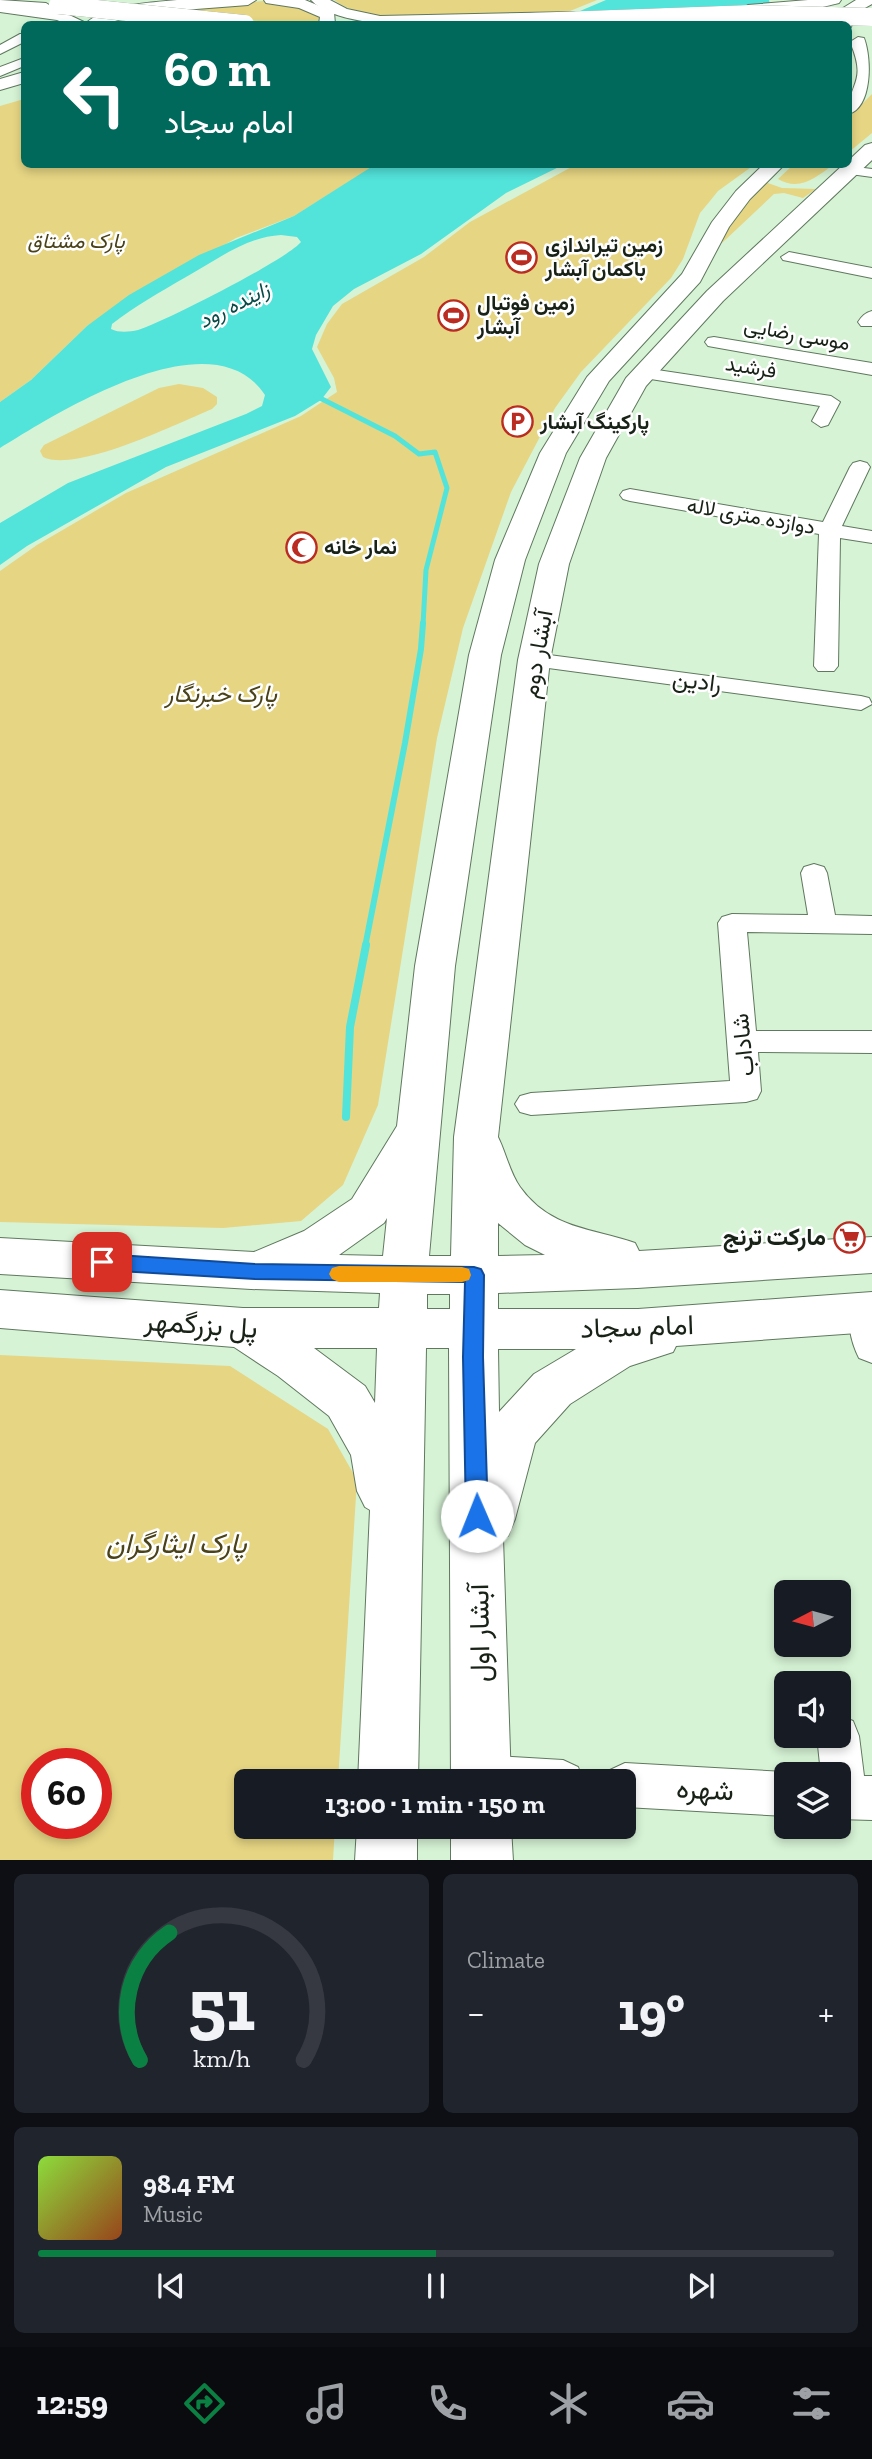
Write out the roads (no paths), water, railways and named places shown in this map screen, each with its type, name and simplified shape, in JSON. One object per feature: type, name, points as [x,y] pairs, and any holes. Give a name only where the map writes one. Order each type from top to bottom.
[{"type":"main road","points":[[14,0],[157,21]]},
{"type":"main road","points":[[100,21],[116,14],[248,0]]},
{"type":"main road","points":[[272,0],[295,2],[322,11],[380,21],[872,19]]},
{"type":"main road","points":[[306,0],[322,11]]},
{"type":"main road","points":[[666,21],[779,9],[833,0]]},
{"type":"main road","points":[[846,21],[849,11],[867,0]]},
{"type":"main road","points":[[56,7],[85,11],[92,4],[207,3]]},
{"type":"main road","points":[[0,5],[56,7],[212,21]]},
{"type":"main road","points":[[56,7],[74,21]]},
{"type":"main road","points":[[679,19],[711,21]]},
{"type":"main road","points":[[514,21],[528,20]]},
{"type":"main road","points":[[852,106],[864,95],[871,82],[869,59],[859,42]]},
{"type":"main road","points":[[0,99],[14,81]]},
{"type":"main road","name":"آبشار دوم","points":[[404,1276],[435,966],[485,655],[510,560],[553,453],[598,377],[692,277],[719,226],[743,195],[788,187],[849,168]]},
{"type":"main road","name":"آبشار دوم","points":[[474,1275],[476,1137],[534,660],[554,564],[593,458],[635,383],[715,296],[788,187]]},
{"type":"main road","points":[[692,277],[751,219]]},
{"type":"main road","points":[[435,966],[495,971]]},
{"type":"main road","points":[[255,1271],[320,1244],[368,1211],[421,1124]]},
{"type":"main road","points":[[476,1137],[504,1198],[543,1236],[587,1251],[681,1266]]},
{"type":"main road","points":[[0,1256],[255,1271],[404,1276],[681,1266],[872,1255]]},
{"type":"main road","name":"آبشار اول","points":[[474,1275],[473,1357],[481,1769]]},
{"type":"main road","points":[[388,1769],[393,1551],[404,1276]]},
{"type":"main road","name":"پل بزرگمهر","points":[[0,1309],[243,1328],[402,1328]]},
{"type":"main road","points":[[478,1569],[512,1433],[552,1389],[615,1350],[702,1324]]},
{"type":"main road","name":"امام سجاد","points":[[402,1328],[638,1329],[702,1324],[870,1324]]},
{"type":"main road","points":[[243,1328],[295,1361],[347,1401],[376,1451],[393,1551]]},
{"type":"main road","points":[[386,1860],[387,1839]]},
{"type":"main road","name":"آبشار اول","points":[[482,1839],[482,1860]]},
{"type":"street","points":[[0,51],[21,39]]},
{"type":"street","points":[[0,51],[21,54]]},
{"type":"street","points":[[789,257],[869,270]]},
{"type":"street","name":"موسی رضایی","points":[[714,342],[744,343],[871,370],[872,368]]},
{"type":"street","name":"فرشید","points":[[644,373],[831,402],[821,421]]},
{"type":"street","points":[[826,666],[830,530],[860,467]]},
{"type":"street","name":"دوازده متری لاله","points":[[630,495],[872,537]]},
{"type":"street","name":"رادین","points":[[534,660],[861,703]]},
{"type":"street","points":[[814,873],[822,924]]},
{"type":"street","name":"شاداب","points":[[531,1104],[746,1091],[732,923],[872,925]]},
{"type":"street","points":[[743,1041],[872,1042]]},
{"type":"street","points":[[841,1748],[852,1797]]},
{"type":"street","name":"شهره","points":[[636,1786],[774,1793]]},
{"type":"water","points":[[606,0],[769,0],[773,21],[574,21],[580,11]]},
{"type":"water","name":"زاینده رود","points":[[370,168],[557,168],[506,193],[421,254],[354,289],[333,306],[316,335],[312,349],[331,387],[321,400],[295,416],[166,467],[27,546],[0,565],[0,523],[68,483],[262,406],[265,395],[241,373],[209,364],[173,367],[134,378],[95,394],[0,448],[0,402],[31,380],[87,326],[129,295],[199,255],[294,216]],"holes":[[[281,235],[297,237],[301,242],[250,276],[152,325],[124,332],[111,329],[112,324],[139,305],[232,250],[255,240]]]},
{"type":"waterway","points":[[316,396],[395,436],[419,454],[435,452],[447,488],[426,570],[423,625]]},
{"type":"waterway","points":[[365,947],[405,743],[423,623]]},
{"type":"waterway","points":[[346,1117],[350,1027],[366,945]]},
{"type":"place","name":"زمین تیراندازی باکمان آبشار","points":[[522,257]]},
{"type":"place","name":"زمین فوتبال آبشار","points":[[454,315]]},
{"type":"place","name":"پارکینگ آبشار","points":[[517,422]]},
{"type":"place","name":"نمار خانه","points":[[301,547]]},
{"type":"place","name":"مارکت ترنج","points":[[849,1237]]},
{"type":"park label","name":"پارک مشتاق","points":[[76,241]]},
{"type":"park label","name":"پارک خبرنگار","points":[[221,694]]},
{"type":"park label","name":"پارک ایثارگران","points":[[176,1543]]}]
